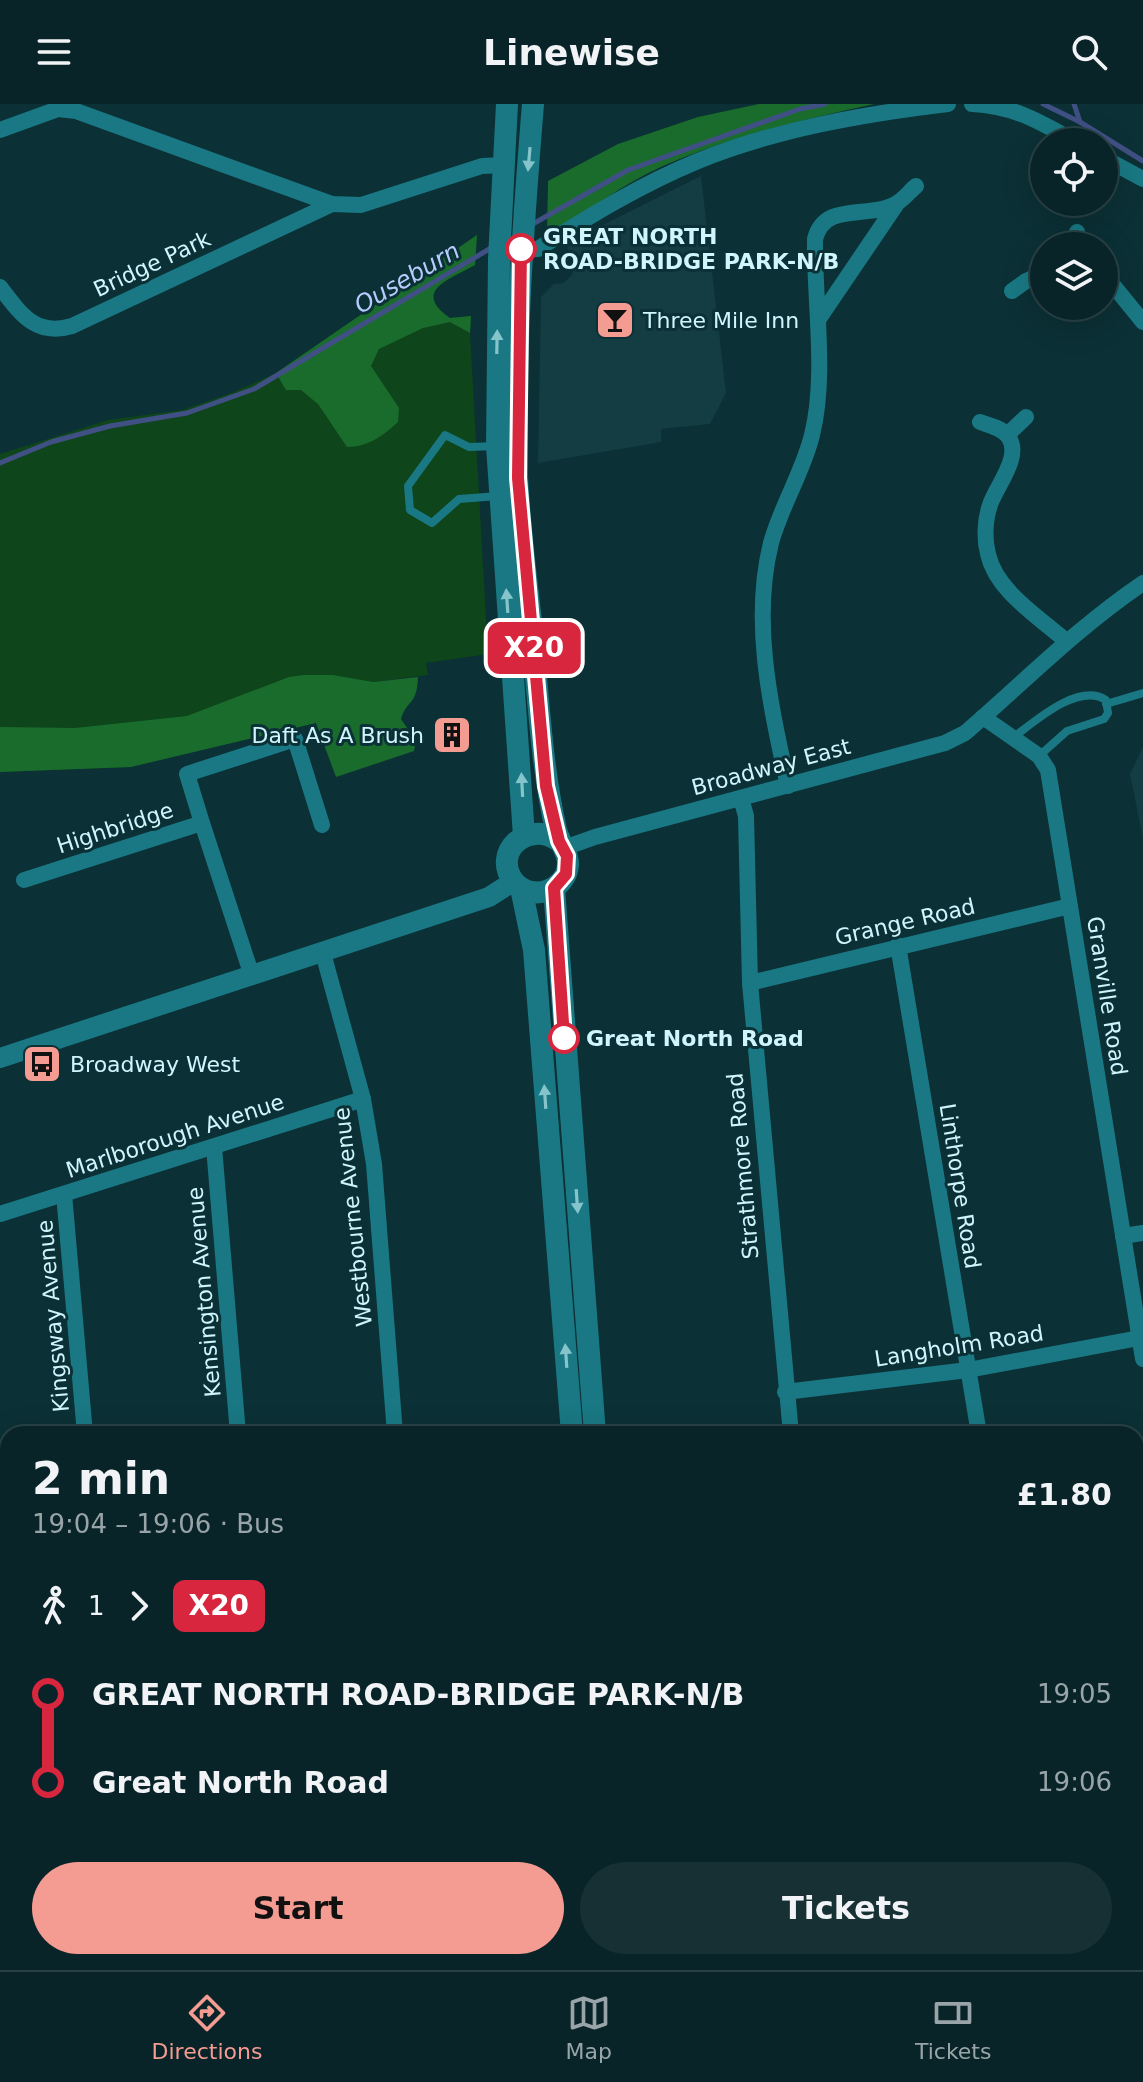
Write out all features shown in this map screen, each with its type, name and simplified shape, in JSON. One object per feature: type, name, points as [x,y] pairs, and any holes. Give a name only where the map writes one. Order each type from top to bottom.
[{"type":"main road","points":[[507,104],[499,259],[497,446],[524,836]]},
{"type":"main road","points":[[517,884],[538,893],[554,888],[566,874],[567,856],[546,786],[518,478],[521,249],[533,104]]},
{"type":"main road","points":[[561,844],[542,833],[524,836],[515,842],[507,861],[517,884],[534,950],[571,1426]]},
{"type":"main road","points":[[554,888],[594,1426]]},
{"type":"street","points":[[521,249],[538,249],[626,195],[698,161],[758,141],[844,121],[948,104]]},
{"type":"street","points":[[972,104],[1003,106],[1050,128]]},
{"type":"street","name":"Bridge Park","points":[[0,130],[66,109],[332,204],[361,205],[482,166],[504,165]]},
{"type":"street","points":[[1118,166],[1143,179]]},
{"type":"street","points":[[818,320],[896,205],[916,186]]},
{"type":"street","name":"Bridge Park","points":[[0,287],[23,316],[34,324],[59,330],[332,204]]},
{"type":"street","points":[[788,786],[771,712],[762,615],[764,579],[772,541],[812,434],[817,397],[815,239],[818,228],[827,218],[896,205]]},
{"type":"street","points":[[1012,291],[1030,281]]},
{"type":"street","points":[[1118,291],[1143,322]]},
{"type":"street","points":[[1007,435],[1026,417]]},
{"type":"street","points":[[980,422],[1007,435],[1011,444],[1011,458],[990,505],[986,530],[988,554],[994,572],[1005,587],[1066,641]]},
{"type":"street","name":"Broadway East","points":[[561,844],[945,743],[965,733],[1066,641],[1143,583]]},
{"type":"street","points":[[983,717],[1039,756]]},
{"type":"street","points":[[202,823],[187,774],[295,739],[322,825]]},
{"type":"street","name":"Granville Road","points":[[1039,756],[1048,770],[1143,1359]]},
{"type":"street","name":"Strathmore Road","points":[[741,798],[746,816],[750,983],[790,1426]]},
{"type":"street","name":"Highbridge","points":[[24,880],[202,823],[252,976]]},
{"type":"street","points":[[0,1058],[323,953],[489,897],[517,884]]},
{"type":"street","name":"Grange Road","points":[[750,983],[1070,906]]},
{"type":"street","name":"Linthorpe Road","points":[[898,945],[978,1426]]},
{"type":"street","name":"Westbourne Avenue","points":[[323,953],[363,1099],[379,1206],[394,1426]]},
{"type":"street","name":"Marlborough Avenue","points":[[0,1214],[363,1099]]},
{"type":"street","name":"Kensington Avenue","points":[[214,1147],[237,1426]]},
{"type":"street","name":"Kingsway Avenue","points":[[64,1194],[84,1426]]},
{"type":"street","points":[[1123,1236],[1143,1233]]},
{"type":"street","name":"Langholm Road","points":[[785,1392],[968,1370],[1139,1338]]},
{"type":"lane","points":[[497,446],[469,447],[445,435],[408,486],[410,510],[432,523],[459,499],[499,496]]},
{"type":"lane","points":[[1106,704],[1143,693]]},
{"type":"lane","points":[[1014,737],[1050,710],[1067,702],[1103,697],[1108,713],[1104,719],[1074,727],[1039,756]]},
{"type":"shaded area","points":[[701,176],[726,393],[710,424],[661,429],[661,442],[538,463],[541,297],[554,284],[564,283],[572,275],[575,263],[565,244]]},
{"type":"shaded area","points":[[1143,747],[1143,839],[1130,774]]},
{"type":"green space","points":[[759,104],[874,104],[767,130],[689,155],[633,181],[547,233],[548,181],[618,144],[698,117]]},
{"type":"green space","points":[[477,235],[475,265],[438,287],[434,300],[450,318],[471,316],[488,654],[426,663],[428,675],[373,682],[131,767],[0,772],[0,454],[108,420],[182,410],[276,373]]},
{"type":"green space","points":[[477,235],[475,265],[446,281],[434,293],[439,309],[450,318],[471,316],[470,333],[450,322],[423,328],[379,349],[371,366],[399,408],[398,422],[375,440],[347,447],[318,404],[301,390],[286,390],[276,373]]},
{"type":"green space","points":[[333,675],[373,682],[418,677],[414,698],[401,719],[416,741],[414,751],[336,777],[316,723],[131,767],[0,772],[0,727],[75,728],[187,716],[289,677]]},
{"type":"waterway","name":"Ouseburn","points":[[531,225],[628,170],[800,109],[825,104]]},
{"type":"waterway","name":"Ouseburn","points":[[1043,104],[1080,122],[1143,161]]},
{"type":"waterway","points":[[1074,104],[1080,122]]},
{"type":"waterway","name":"Ouseburn","points":[[0,463],[51,442],[110,426],[187,413],[254,389],[491,248]]},
{"type":"bus line","name":"X20","points":[[521,249],[518,478],[546,786],[568,865],[566,874],[554,888],[564,1038]]},
{"type":"place","name":"GREAT NORTH ROAD-BRIDGE PARK-N/B","points":[[521,249]]},
{"type":"place","name":"Three Mile Inn","points":[[615,320]]},
{"type":"place","name":"Daft As A Brush","points":[[452,735]]},
{"type":"place","name":"Great North Road","points":[[564,1038]]},
{"type":"place","name":"Broadway West","points":[[42,1064]]}]
